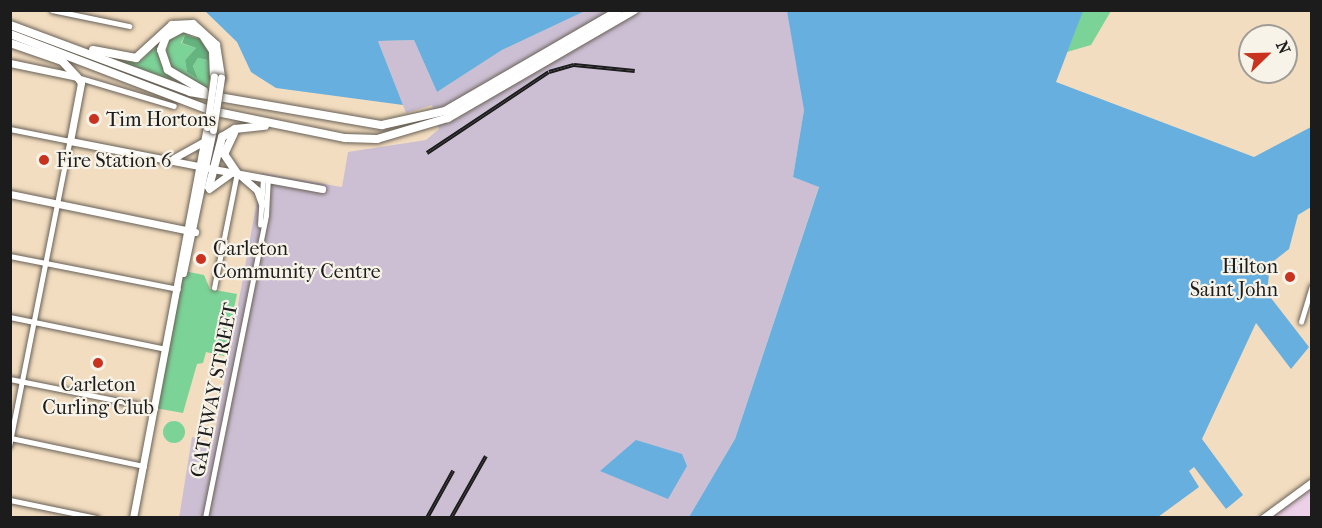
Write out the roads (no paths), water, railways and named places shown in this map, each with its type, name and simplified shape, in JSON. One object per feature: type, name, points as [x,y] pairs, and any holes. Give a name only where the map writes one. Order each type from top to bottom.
[{"type":"highway","points":[[10,25],[165,84],[226,101],[359,125],[430,121],[619,10]]},
{"type":"highway","points":[[209,187],[211,168],[222,137],[244,128],[279,126],[331,136],[399,134],[430,121],[634,10]]},
{"type":"highway","points":[[46,37],[130,59],[141,56],[172,25],[193,24],[216,45],[218,77]]},
{"type":"highway","points":[[218,77],[213,51],[202,34],[183,28],[166,36],[160,50],[168,70],[226,101]]},
{"type":"highway","points":[[10,34],[190,103],[331,136]]},
{"type":"highway","points":[[10,43],[62,62],[76,77]]},
{"type":"highway","points":[[190,103],[350,134],[399,134]]},
{"type":"highway","points":[[234,173],[224,149],[244,128]]},
{"type":"street","points":[[52,10],[129,26]]},
{"type":"street","points":[[10,63],[76,77],[174,106]]},
{"type":"street","points":[[10,445],[81,83],[76,77]]},
{"type":"street","points":[[197,222],[211,168],[210,128],[218,77]]},
{"type":"street","points":[[170,159],[193,152],[210,128]]},
{"type":"street","points":[[10,129],[322,189]]},
{"type":"street","points":[[133,518],[191,231],[205,137]]},
{"type":"street","points":[[191,231],[197,222],[209,187],[234,173]]},
{"type":"street","points":[[234,173],[253,184],[262,204]]},
{"type":"street","points":[[214,288],[234,173]]},
{"type":"street","name":"GATEWAY STREET","points":[[260,234],[265,178]]},
{"type":"street","name":"GATEWAY STREET","points":[[205,518],[260,234],[265,178]]},
{"type":"street","points":[[10,194],[191,231]]},
{"type":"street","points":[[10,256],[179,286]]},
{"type":"street","points":[[1301,322],[1311,286]]},
{"type":"street","points":[[10,317],[166,349]]},
{"type":"street","points":[[10,378],[155,408]]},
{"type":"street","points":[[11,438],[144,466]]},
{"type":"street","points":[[1263,518],[1311,482]]},
{"type":"street","points":[[10,500],[60,510],[71,515],[97,518]]},
{"type":"street","points":[[59,518],[60,510]]},
{"type":"water","points":[[585,10],[502,50],[437,92],[414,40],[378,41],[403,105],[276,88],[251,72],[237,42],[205,11]]},
{"type":"water","points":[[787,11],[1083,11],[1056,82],[1254,157],[1311,127],[1311,207],[1298,215],[1289,249],[1270,264],[1267,293],[1309,347],[1291,369],[1256,323],[1202,439],[1243,495],[1226,509],[1194,467],[1189,471],[1199,487],[1158,517],[689,517],[735,439],[819,187],[793,177],[804,110]]},
{"type":"water","points":[[636,440],[682,454],[687,466],[668,499],[600,471]]},
{"type":"railway","points":[[427,153],[549,72],[574,65],[635,71]]},
{"type":"railway","points":[[451,518],[486,456]]},
{"type":"railway","points":[[427,518],[453,471]]},
{"type":"place","name":"Tim Hortons","points":[[94,119]]},
{"type":"place","name":"Fire Station 6","points":[[44,160]]},
{"type":"place","name":"Carleton Community Centre","points":[[201,259]]},
{"type":"place","name":"Hilton Saint John","points":[[1290,277]]},
{"type":"place","name":"Carleton Curling Club","points":[[98,363]]}]
